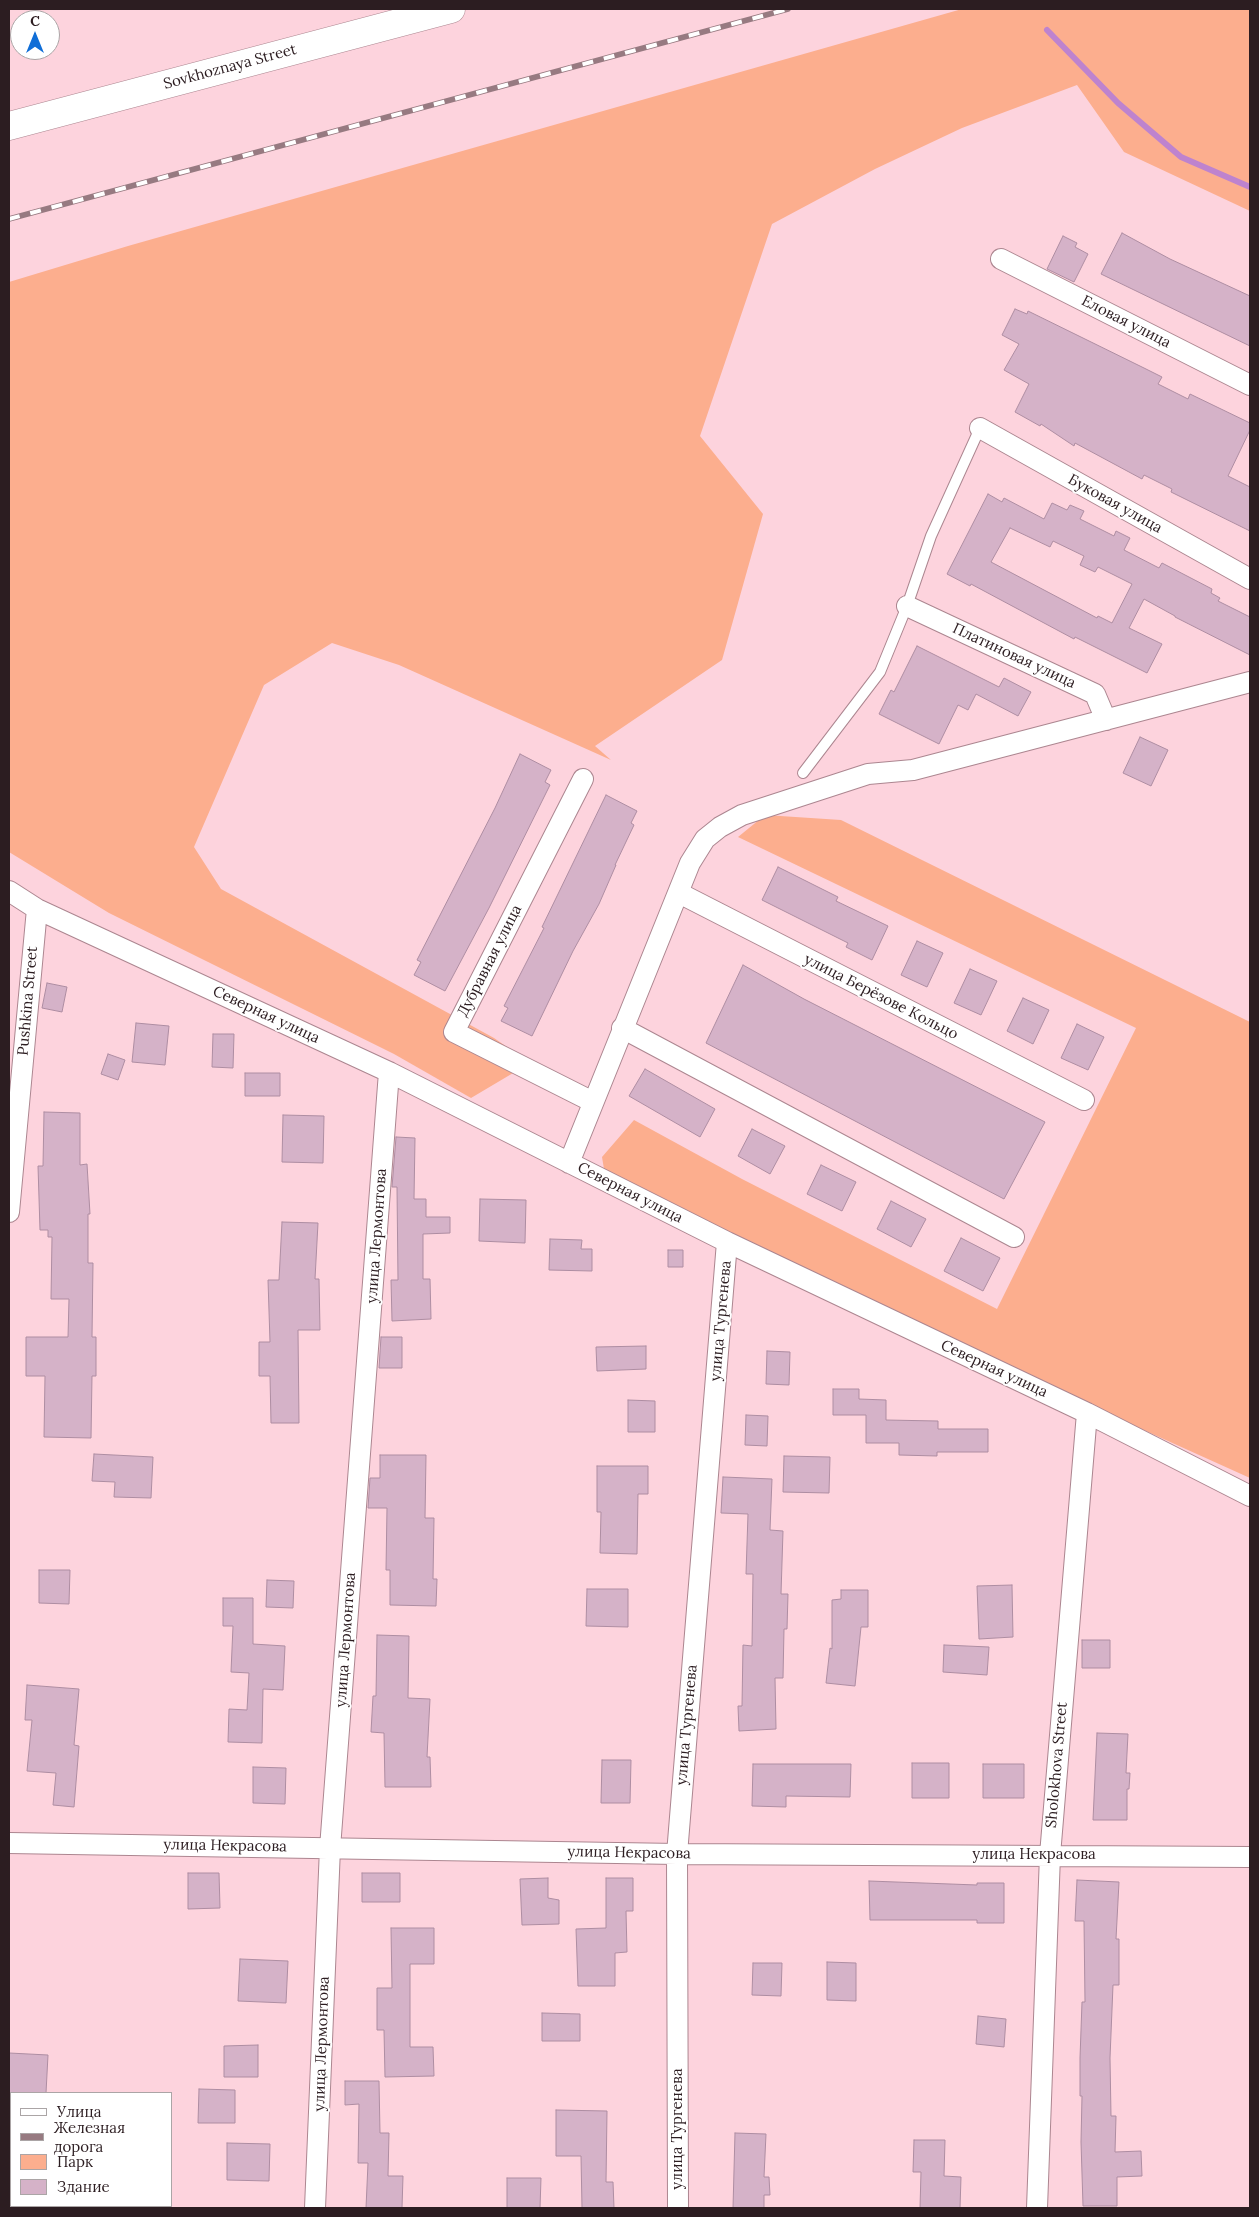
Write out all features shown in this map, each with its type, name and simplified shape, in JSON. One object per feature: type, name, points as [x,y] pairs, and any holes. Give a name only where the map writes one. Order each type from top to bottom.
[{"type":"street","name":"Sovkhoznaya Street","points":[[9,126],[451,9]]},
{"type":"street","name":"Еловая улица","points":[[1001,259],[1250,385]]},
{"type":"street","name":"Буковая улица","points":[[980,428],[1250,579]]},
{"type":"street","name":"Платиновая улица","points":[[907,606],[1095,694],[1106,720]]},
{"type":"street","points":[[569,1163],[690,863],[705,839],[742,815],[868,774],[913,770],[1250,682]]},
{"type":"street","name":"Дубравная улица","points":[[583,779],[454,1032],[593,1102]]},
{"type":"street","name":"Северная улица","points":[[9,891],[37,909],[389,1072],[727,1242],[1087,1413],[1250,1496]]},
{"type":"street","name":"улица Берёзове Кольцо","points":[[679,893],[1084,1100]]},
{"type":"street","name":"Pushkina Street","points":[[9,1212],[37,909]]},
{"type":"street","points":[[622,1028],[1014,1237]]},
{"type":"street","name":"улица Лермонтова","points":[[315,2208],[330,1848],[389,1072]]},
{"type":"street","name":"улица Тургенева","points":[[678,2208],[677,1854],[727,1242]]},
{"type":"street","name":"Sholokhova Street","points":[[1037,2208],[1050,1855],[1087,1413]]},
{"type":"street","name":"улица Некрасова","points":[[9,1843],[677,1854],[1250,1857]]},
{"type":"lane","points":[[803,773],[880,672],[907,606],[930,536],[980,428]]},
{"type":"green space","points":[[962,9],[1250,9],[1250,211],[1124,152],[1077,85],[962,128],[875,169],[772,224],[700,436],[763,514],[722,660],[595,746],[611,760],[399,665],[332,643],[264,685],[194,847],[221,889],[494,1038],[530,1063],[471,1098],[394,1054],[109,913],[9,852],[9,282],[128,246]]},
{"type":"green space","points":[[765,815],[841,820],[1250,1022],[1250,1478],[727,1242],[605,1175],[602,1157],[634,1120],[742,1179],[997,1309],[1136,1028],[738,837]]},
{"type":"building","points":[[1122,233],[1170,259],[1250,296],[1250,346],[1101,274]]},
{"type":"building","points":[[1063,236],[1077,243],[1075,247],[1088,254],[1074,282],[1047,269]]},
{"type":"building","points":[[1015,309],[1027,314],[1028,311],[1162,377],[1158,384],[1188,399],[1190,394],[1250,423],[1250,430],[1228,476],[1250,487],[1250,531],[1171,492],[1172,489],[1144,475],[1142,479],[1075,443],[1074,446],[1041,424],[1040,426],[1015,412],[1029,384],[1004,370],[1019,344],[1002,335]]},
{"type":"building","points":[[988,494],[1002,502],[1004,498],[1044,519],[1052,503],[1067,510],[1070,505],[1084,511],[1080,519],[1114,536],[1116,531],[1130,538],[1124,550],[1159,568],[1162,563],[1212,589],[1211,593],[1220,598],[1218,601],[1250,617],[1250,655],[1144,599],[1129,628],[1162,644],[1147,673],[1075,637],[1074,639],[971,584],[970,586],[947,574]],"holes":[[[1010,528],[1050,547],[1053,541],[1084,556],[1080,565],[1095,572],[1098,567],[1132,584],[1112,623],[1098,616],[1097,618],[991,562]]]},
{"type":"building","points":[[917,646],[999,687],[1004,678],[1031,692],[1018,716],[976,694],[968,710],[958,705],[939,744],[879,714],[891,690],[894,692]]},
{"type":"building","points":[[1140,737],[1168,750],[1151,786],[1123,773]]},
{"type":"building","points":[[520,754],[551,770],[545,782],[550,785],[489,908],[445,991],[414,975],[421,962],[417,960],[495,808]]},
{"type":"building","points":[[606,795],[637,811],[631,823],[634,825],[599,904],[573,951],[532,1036],[501,1021],[508,1008],[504,1006],[544,928],[542,927]]},
{"type":"building","points":[[778,867],[838,897],[836,901],[888,926],[872,960],[846,947],[848,943],[762,900]]},
{"type":"building","points":[[917,941],[943,953],[927,987],[901,975]]},
{"type":"building","points":[[743,965],[804,999],[1045,1122],[1004,1199],[706,1043]]},
{"type":"building","points":[[970,969],[997,981],[981,1015],[954,1003]]},
{"type":"building","points":[[47,983],[67,987],[62,1012],[42,1008]]},
{"type":"building","points":[[1023,998],[1049,1010],[1033,1044],[1007,1031]]},
{"type":"building","points":[[136,1023],[169,1026],[165,1065],[132,1062]]},
{"type":"building","points":[[1077,1024],[1104,1037],[1088,1070],[1061,1058]]},
{"type":"building","points":[[213,1034],[234,1034],[233,1068],[212,1067]]},
{"type":"building","points":[[108,1054],[125,1060],[118,1080],[101,1074]]},
{"type":"building","points":[[645,1069],[715,1109],[700,1137],[629,1096]]},
{"type":"building","points":[[245,1073],[280,1073],[280,1096],[245,1096]]},
{"type":"building","points":[[44,1112],[80,1113],[80,1165],[87,1164],[90,1214],[88,1214],[88,1263],[93,1263],[92,1337],[96,1337],[96,1376],[92,1376],[91,1438],[44,1437],[45,1376],[26,1376],[26,1337],[68,1337],[69,1299],[51,1299],[52,1237],[48,1237],[48,1230],[40,1230],[38,1166],[43,1166]]},
{"type":"building","points":[[283,1115],[324,1116],[323,1163],[282,1162]]},
{"type":"building","points":[[752,1129],[785,1146],[770,1174],[738,1156]]},
{"type":"building","points":[[396,1137],[415,1138],[414,1199],[426,1199],[426,1217],[450,1217],[450,1233],[423,1234],[423,1279],[430,1279],[431,1319],[392,1321],[391,1280],[398,1280],[397,1187],[392,1187]]},
{"type":"building","points":[[821,1165],[856,1182],[842,1211],[807,1194]]},
{"type":"building","points":[[480,1199],[526,1200],[525,1243],[479,1241]]},
{"type":"building","points":[[891,1201],[926,1219],[911,1247],[877,1229]]},
{"type":"building","points":[[282,1222],[318,1223],[315,1279],[319,1279],[320,1330],[298,1330],[299,1423],[271,1423],[270,1376],[259,1376],[259,1342],[270,1342],[268,1280],[279,1280]]},
{"type":"building","points":[[961,1238],[1000,1258],[983,1291],[944,1271]]},
{"type":"building","points":[[550,1239],[582,1240],[581,1249],[592,1249],[592,1271],[549,1270]]},
{"type":"building","points":[[668,1250],[683,1250],[683,1267],[668,1267]]},
{"type":"building","points":[[381,1337],[402,1337],[402,1368],[379,1368]]},
{"type":"building","points":[[646,1346],[646,1369],[597,1371],[596,1347]]},
{"type":"building","points":[[767,1351],[790,1352],[789,1385],[766,1384]]},
{"type":"building","points":[[833,1389],[859,1389],[859,1399],[886,1400],[886,1420],[938,1421],[938,1429],[988,1429],[988,1452],[937,1452],[937,1456],[899,1455],[899,1443],[866,1443],[866,1415],[833,1415]]},
{"type":"building","points":[[628,1400],[655,1401],[655,1432],[628,1432]]},
{"type":"building","points":[[746,1415],[768,1416],[767,1446],[745,1445]]},
{"type":"building","points":[[94,1454],[153,1457],[151,1498],[114,1497],[115,1482],[92,1481]]},
{"type":"building","points":[[380,1455],[426,1455],[425,1518],[434,1518],[433,1579],[437,1579],[436,1606],[390,1605],[390,1570],[386,1570],[387,1508],[368,1508],[370,1478],[380,1478]]},
{"type":"building","points":[[784,1456],[830,1457],[829,1493],[783,1492]]},
{"type":"building","points":[[597,1466],[648,1466],[648,1494],[638,1494],[637,1554],[600,1553],[601,1512],[597,1512]]},
{"type":"building","points":[[723,1477],[772,1479],[770,1530],[783,1531],[781,1594],[788,1594],[787,1629],[784,1629],[783,1678],[775,1678],[776,1729],[739,1731],[738,1706],[742,1706],[743,1645],[752,1646],[753,1574],[746,1574],[748,1514],[721,1513]]},
{"type":"building","points":[[39,1570],[70,1570],[69,1604],[39,1603]]},
{"type":"building","points":[[267,1580],[294,1581],[293,1608],[266,1607]]},
{"type":"building","points":[[1012,1585],[1013,1637],[979,1639],[977,1586]]},
{"type":"building","points":[[587,1589],[628,1589],[628,1627],[586,1626]]},
{"type":"building","points":[[841,1590],[868,1590],[868,1627],[861,1627],[855,1686],[826,1683],[830,1648],[832,1649],[832,1600],[841,1599]]},
{"type":"building","points":[[223,1598],[253,1598],[253,1644],[285,1646],[283,1690],[263,1689],[262,1743],[228,1742],[229,1709],[247,1710],[249,1673],[231,1672],[233,1626],[223,1626]]},
{"type":"building","points":[[377,1635],[409,1636],[408,1698],[430,1699],[427,1757],[430,1757],[431,1787],[385,1787],[384,1733],[371,1732],[373,1696],[376,1696]]},
{"type":"building","points":[[1082,1640],[1110,1640],[1110,1668],[1082,1668]]},
{"type":"building","points":[[944,1645],[989,1647],[987,1675],[943,1672]]},
{"type":"building","points":[[27,1685],[79,1689],[74,1745],[79,1746],[74,1807],[53,1805],[56,1773],[27,1771],[32,1720],[25,1720]]},
{"type":"building","points":[[1097,1733],[1128,1734],[1126,1773],[1130,1773],[1129,1789],[1127,1789],[1127,1820],[1093,1820]]},
{"type":"building","points":[[602,1760],[631,1760],[630,1803],[601,1803]]},
{"type":"building","points":[[912,1763],[949,1763],[949,1798],[912,1798]]},
{"type":"building","points":[[753,1764],[851,1764],[850,1797],[786,1796],[786,1807],[752,1806]]},
{"type":"building","points":[[983,1764],[1024,1764],[1024,1798],[983,1798]]},
{"type":"building","points":[[253,1767],[286,1768],[285,1804],[253,1803]]},
{"type":"building","points":[[188,1873],[219,1873],[220,1908],[188,1909]]},
{"type":"building","points":[[362,1873],[400,1873],[400,1902],[362,1902]]},
{"type":"building","points":[[548,1878],[548,1898],[559,1900],[559,1924],[522,1925],[520,1879]]},
{"type":"building","points":[[606,1878],[633,1878],[633,1911],[626,1911],[627,1952],[615,1953],[615,1986],[578,1986],[576,1929],[606,1928]]},
{"type":"building","points":[[1077,1880],[1119,1882],[1116,1939],[1119,1939],[1119,1985],[1113,1985],[1110,2058],[1111,2116],[1116,2116],[1115,2152],[1141,2151],[1142,2176],[1117,2177],[1117,2206],[1083,2206],[1080,2058],[1082,2002],[1085,2002],[1084,1921],[1075,1921]]},
{"type":"building","points":[[869,1881],[977,1885],[977,1883],[1004,1883],[1004,1923],[977,1923],[977,1920],[870,1920]]},
{"type":"building","points":[[391,1928],[434,1928],[434,1964],[410,1964],[410,2047],[433,2047],[434,2076],[385,2077],[384,2030],[377,2030],[377,1988],[392,1988]]},
{"type":"building","points":[[240,1959],[288,1961],[286,2003],[238,2001]]},
{"type":"building","points":[[827,1962],[856,1963],[856,2001],[827,2000]]},
{"type":"building","points":[[753,1963],[782,1963],[781,1996],[752,1995]]},
{"type":"building","points":[[542,2013],[580,2014],[580,2041],[542,2041]]},
{"type":"building","points":[[978,2016],[1006,2019],[1004,2047],[976,2044]]},
{"type":"building","points":[[258,2045],[258,2077],[224,2077],[224,2046]]},
{"type":"building","points":[[9,2053],[48,2055],[46,2092],[9,2093]]},
{"type":"building","points":[[345,2081],[379,2081],[380,2133],[389,2133],[388,2176],[403,2176],[402,2208],[366,2208],[368,2163],[358,2163],[359,2104],[345,2105]]},
{"type":"building","points":[[199,2089],[235,2090],[235,2123],[198,2123]]},
{"type":"building","points":[[556,2110],[607,2111],[606,2182],[613,2182],[614,2208],[582,2208],[581,2156],[556,2156]]},
{"type":"building","points":[[735,2133],[766,2134],[764,2177],[769,2177],[770,2195],[764,2195],[764,2208],[733,2208]]},
{"type":"building","points":[[914,2140],[945,2140],[944,2176],[961,2177],[960,2208],[920,2208],[921,2172],[913,2172]]},
{"type":"building","points":[[227,2143],[270,2144],[269,2181],[227,2180]]},
{"type":"building","points":[[507,2178],[541,2178],[540,2208],[507,2208]]},
{"type":"waterway","points":[[1047,30],[1118,103],[1181,157],[1250,187]]},
{"type":"railway","points":[[9,219],[788,9]]}]
